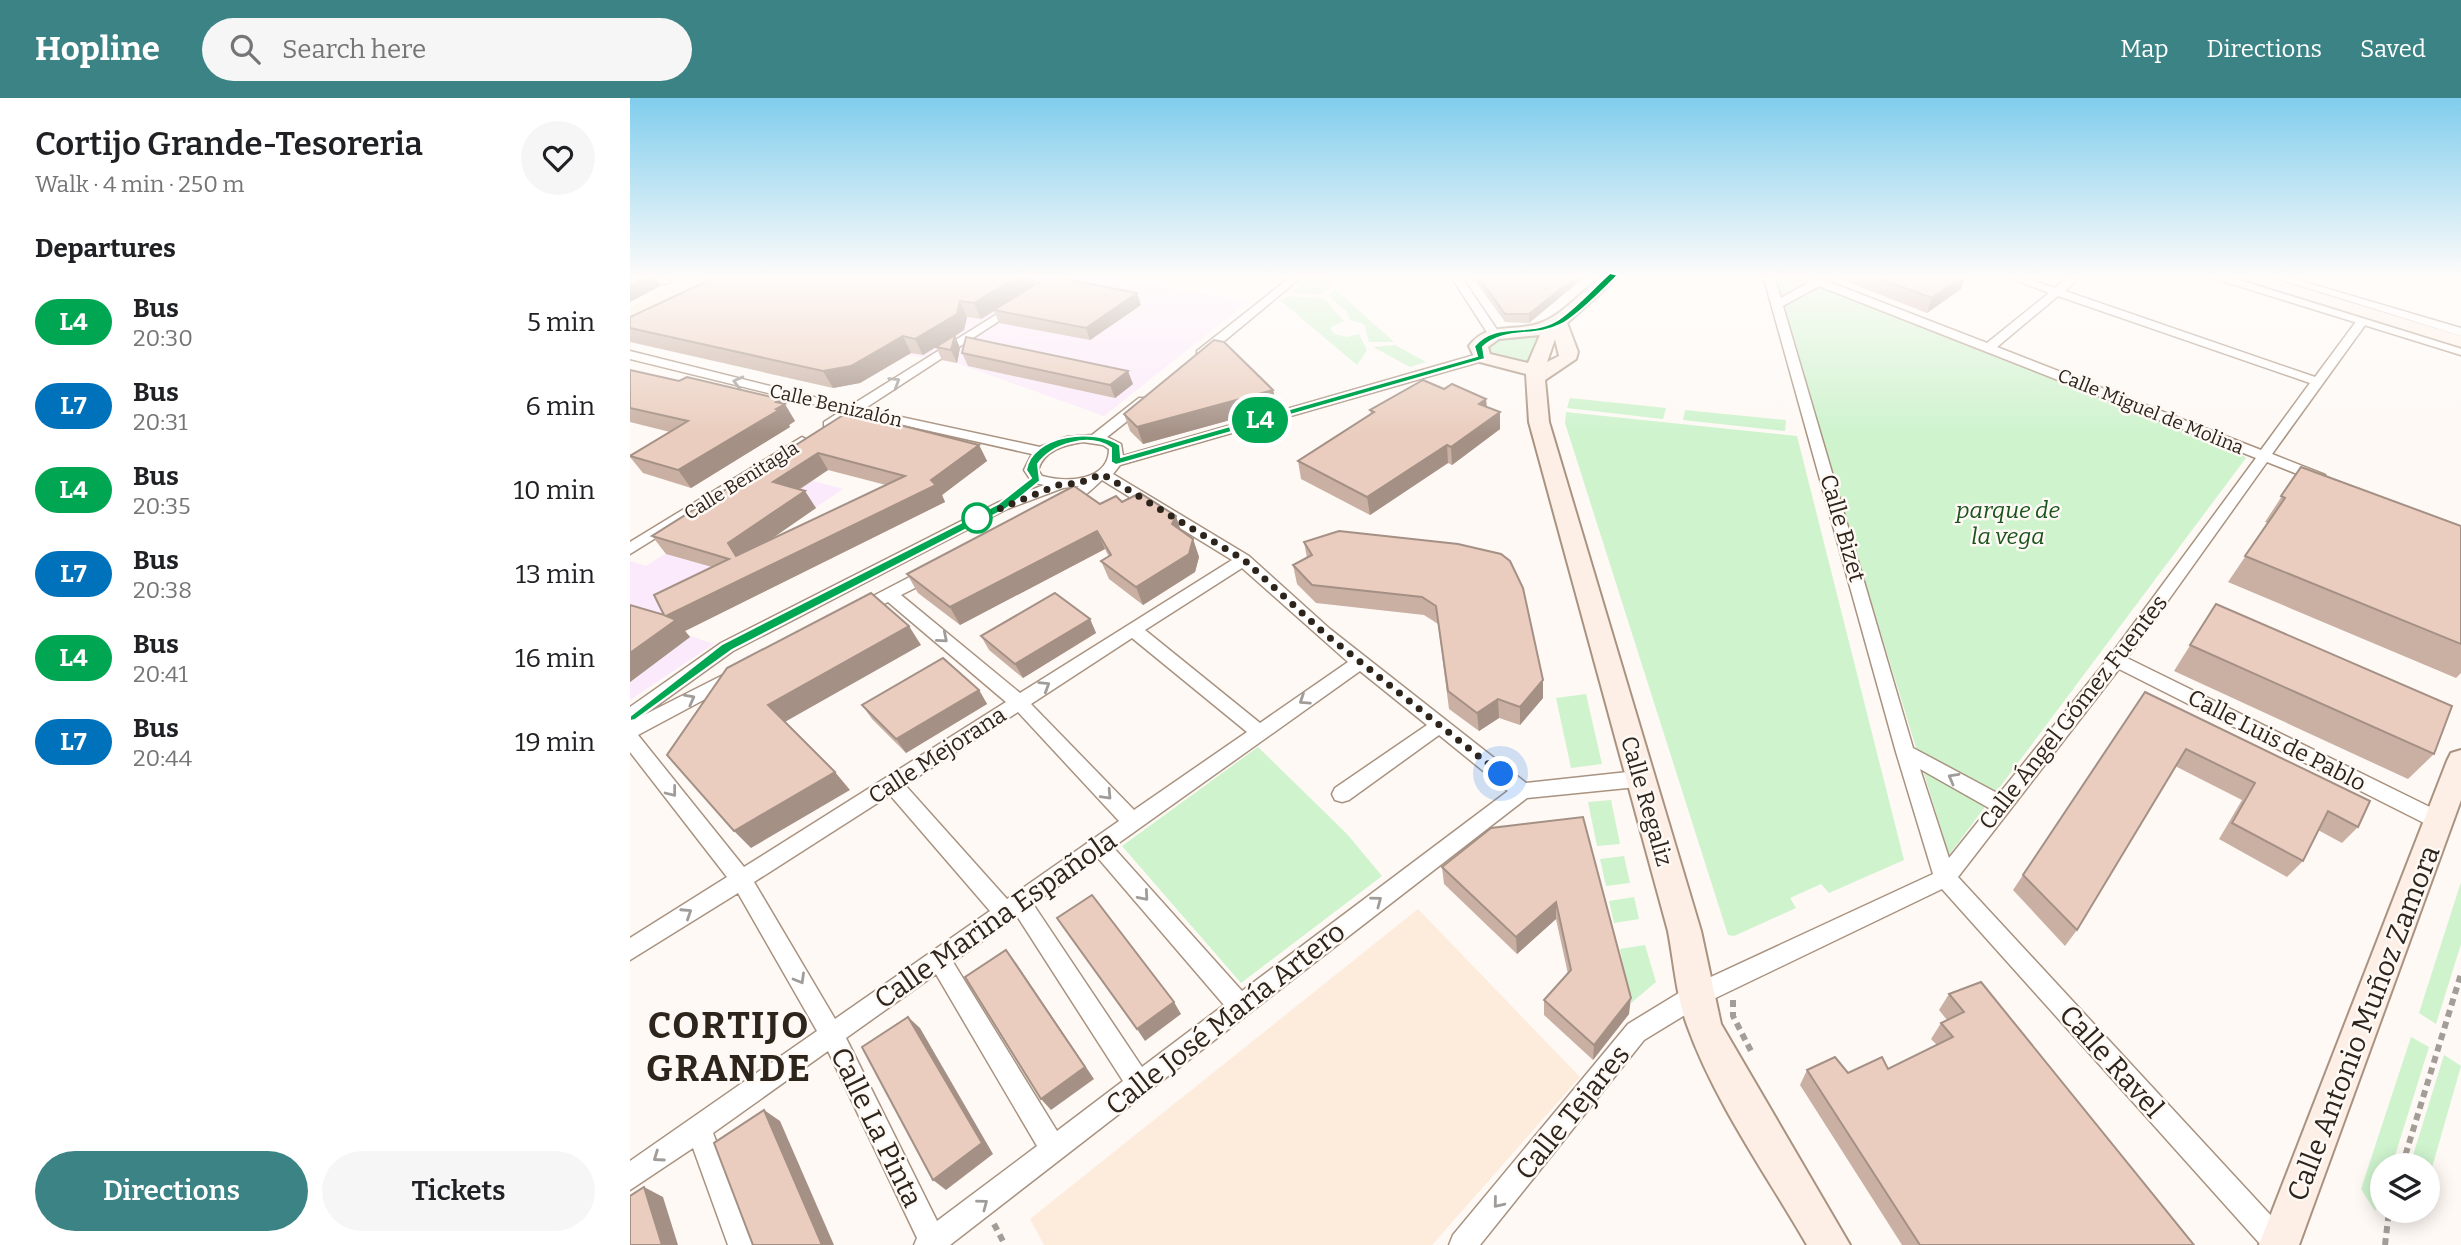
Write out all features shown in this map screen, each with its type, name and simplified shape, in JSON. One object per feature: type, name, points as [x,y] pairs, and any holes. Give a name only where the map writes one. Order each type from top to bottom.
[{"type":"street","name":"Calle Benitagla","points":[[630,550],[980,329]]},
{"type":"street","points":[[1193,361],[1233,329]]},
{"type":"street","points":[[1490,329],[1494,334]]},
{"type":"street","points":[[1482,357],[1478,346],[1494,334],[1557,332],[1560,329]]},
{"type":"street","name":"Calle Bizet","points":[[1784,329],[1905,752],[1945,878]]},
{"type":"street","name":"Calle Miguel de Molina","points":[[1942,329],[2338,485]]},
{"type":"street","points":[[1990,347],[2012,329]]},
{"type":"street","points":[[2164,329],[2318,382]]},
{"type":"street","name":"Calle Ángel Gómez Fuentes","points":[[1695,996],[1945,878],[2116,660],[2357,329]]},
{"type":"street","points":[[2418,329],[2461,342]]},
{"type":"street","points":[[1051,509],[1084,490],[1116,462],[1482,357],[1535,371],[1569,352],[1557,332]]},
{"type":"street","name":"Calle Regaliz","points":[[1557,332],[1535,371],[1539,422],[1622,711],[1637,779],[1684,928],[1695,996],[1710,1038],[1830,1245]]},
{"type":"street","name":"Calle Benizalón","points":[[630,355],[852,410],[1042,452]]},
{"type":"street","points":[[1097,438],[1150,395]]},
{"type":"street","points":[[1058,485],[1037,479],[1031,470],[1032,464],[1042,452],[1068,440],[1097,438],[1116,447],[1116,462]]},
{"type":"street","points":[[630,716],[727,647],[1002,506],[1058,485],[1100,476],[1244,560],[1324,633],[1522,791],[1637,779]]},
{"type":"street","points":[[1002,506],[1037,479]]},
{"type":"street","name":"Calle Mejorana","points":[[630,950],[1244,560]]},
{"type":"street","points":[[843,620],[952,562]]},
{"type":"street","points":[[890,595],[1019,702],[1132,821]]},
{"type":"street","points":[[1133,630],[1258,731]]},
{"type":"street","name":"Calle Luis de Pablo","points":[[2116,660],[2439,821]]},
{"type":"street","name":"Calle Marina Española","points":[[630,1177],[1258,731],[1360,662]]},
{"type":"street","points":[[630,731],[748,669]]},
{"type":"street","points":[[1342,794],[1440,725]]},
{"type":"street","name":"Calle La Pinta","points":[[630,738],[741,879],[832,1035],[931,1243]]},
{"type":"street","points":[[1905,752],[2001,805]]},
{"type":"street","name":"Calle Antonio Muñoz Zamora","points":[[2279,1245],[2461,761]]},
{"type":"street","points":[[892,784],[1012,907],[1139,1084]]},
{"type":"street","name":"Calle José María Artero","points":[[931,1243],[1522,791]]},
{"type":"street","points":[[1099,845],[1239,1005]]},
{"type":"street","name":"Calle Ravel","points":[[1945,878],[2279,1245]]},
{"type":"street","points":[[939,959],[1054,1151]]},
{"type":"street","name":"Calle Tejares","points":[[1475,1241],[1636,1032],[1695,996]]},
{"type":"street","points":[[699,1129],[742,1245]]},
{"type":"lane","points":[[2386,329],[2461,352]]},
{"type":"path","points":[[2406,1153],[2461,974]]},
{"type":"path","points":[[1733,999],[1733,1016],[1746,1038]]},
{"type":"path","points":[[2385,1245],[2388,1223]]},
{"type":"shaded area","points":[[859,329],[1214,329],[1104,416],[956,363],[907,355]]},
{"type":"shaded area","points":[[789,474],[843,489],[648,622],[714,644],[630,700],[630,561],[646,566]]},
{"type":"shaded area","points":[[1418,909],[1580,1077],[1432,1245],[1044,1245],[1030,1219]]},
{"type":"green space","points":[[1314,329],[1330,329],[1334,334],[1347,337],[1359,334],[1367,350],[1357,365]]},
{"type":"green space","points":[[1365,329],[1379,329],[1394,342],[1369,342]]},
{"type":"green space","name":"parque de la vega","points":[[1787,329],[1929,329],[2234,449],[2246,458],[1949,855]]},
{"type":"green space","points":[[1536,335],[1538,338],[1527,364],[1505,361],[1487,350],[1495,338]]},
{"type":"green space","points":[[1395,345],[1426,362],[1410,367],[1373,347]]},
{"type":"green space","points":[[1570,398],[1666,408],[1663,419],[1567,408]]},
{"type":"green space","points":[[1685,410],[1786,420],[1785,431],[1683,420]]},
{"type":"green space","points":[[1566,412],[1797,436],[1904,860],[1829,893],[1821,884],[1790,898],[1796,908],[1734,936],[1728,935],[1565,423]]},
{"type":"green space","points":[[1586,694],[1602,764],[1571,768],[1556,698]]},
{"type":"green space","points":[[1258,747],[1347,834],[1382,876],[1241,983],[1122,846]]},
{"type":"green space","points":[[1611,800],[1620,844],[1597,846],[1588,802]]},
{"type":"green space","points":[[1624,856],[1630,883],[1606,886],[1600,859]]},
{"type":"green space","points":[[2461,882],[2461,944],[2436,1024],[2419,1013]]},
{"type":"green space","points":[[1634,897],[1639,919],[1614,923],[1609,901]]},
{"type":"green space","points":[[1645,945],[1656,982],[1631,1003],[1620,949]]},
{"type":"green space","points":[[2411,1037],[2429,1047],[2396,1153],[2373,1153]]},
{"type":"green space","points":[[2444,1055],[2461,1066],[2436,1153],[2414,1153]]},
{"type":"green space","points":[[2370,1162],[2370,1203],[2361,1189]]},
{"type":"building","points":[[632,329],[933,329],[915,339],[903,336],[851,366],[823,371]]},
{"type":"building","points":[[955,335],[951,350],[936,347]]},
{"type":"building","points":[[966,337],[1128,371],[1110,385],[962,353]]},
{"type":"building","points":[[1214,340],[1224,342],[1273,390],[1137,427],[1124,414]]},
{"type":"building","points":[[630,370],[679,381],[687,377],[780,399],[776,402],[785,404],[678,470],[630,456],[688,421],[630,408]]},
{"type":"building","points":[[1423,380],[1444,389],[1452,384],[1486,399],[1479,404],[1500,412],[1451,447],[1447,445],[1367,497],[1298,461],[1374,412],[1370,410]]},
{"type":"building","points":[[848,412],[979,445],[931,480],[936,485],[666,616],[676,620],[630,653],[630,605],[664,615],[654,595],[729,559],[652,536]],"holes":[[[818,453],[905,476],[736,556],[728,543],[805,491],[773,482]]]},
{"type":"building","points":[[2301,467],[2461,526],[2461,644],[2245,556],[2285,498],[2281,496]]},
{"type":"building","points":[[1074,486],[1100,504],[1116,496],[1122,502],[1140,493],[1176,516],[1172,524],[1193,539],[1189,554],[1136,587],[1101,561],[1111,555],[1097,531],[950,607],[907,574]]},
{"type":"building","points":[[1339,531],[1458,544],[1501,554],[1510,561],[1523,588],[1543,680],[1520,707],[1498,699],[1477,713],[1448,691],[1436,606],[1422,597],[1312,585],[1293,565],[1312,555],[1304,542]]},
{"type":"building","points":[[871,593],[909,626],[768,705],[835,772],[734,831],[667,755],[727,668]]},
{"type":"building","points":[[1055,593],[1090,619],[1015,664],[981,636]]},
{"type":"building","points":[[2216,604],[2452,706],[2434,754],[2190,645]]},
{"type":"building","points":[[943,658],[979,690],[896,739],[862,705]]},
{"type":"building","points":[[2145,692],[2370,801],[2358,827],[2328,811],[2303,861],[2232,823],[2255,783],[2186,749],[2077,930],[2023,875]]},
{"type":"building","points":[[1583,817],[1631,998],[1594,1045],[1544,1000],[1571,970],[1556,902],[1516,937],[1442,867],[1491,828]]},
{"type":"building","points":[[1092,895],[1174,1002],[1137,1029],[1057,918]]},
{"type":"building","points":[[1006,950],[1085,1067],[1041,1099],[965,977]]},
{"type":"building","points":[[1981,982],[2194,1245],[1920,1245],[1807,1070],[1835,1057],[1848,1073],[1882,1057],[1888,1069],[1953,1037],[1941,1023],[1964,1012],[1949,994]]},
{"type":"building","points":[[908,1017],[982,1143],[933,1180],[862,1047]]},
{"type":"building","points":[[764,1110],[822,1245],[753,1245],[714,1143]]},
{"type":"building","points":[[644,1187],[662,1245],[630,1245],[630,1196]]},
{"type":"bus line","name":"L4","points":[[630,716],[727,647],[1002,506],[1037,479],[1031,470],[1032,464],[1039,454],[1058,443],[1083,438],[1107,441],[1116,447],[1116,462],[1482,357],[1478,346],[1494,334],[1544,329]]},
{"type":"district","name":"CORTIJO GRANDE","points":[[729,1046]]},
{"type":"route","points":[[977,518],[1058,485],[1079,483],[1102,474],[1244,560],[1324,633],[1501,774]]}]
